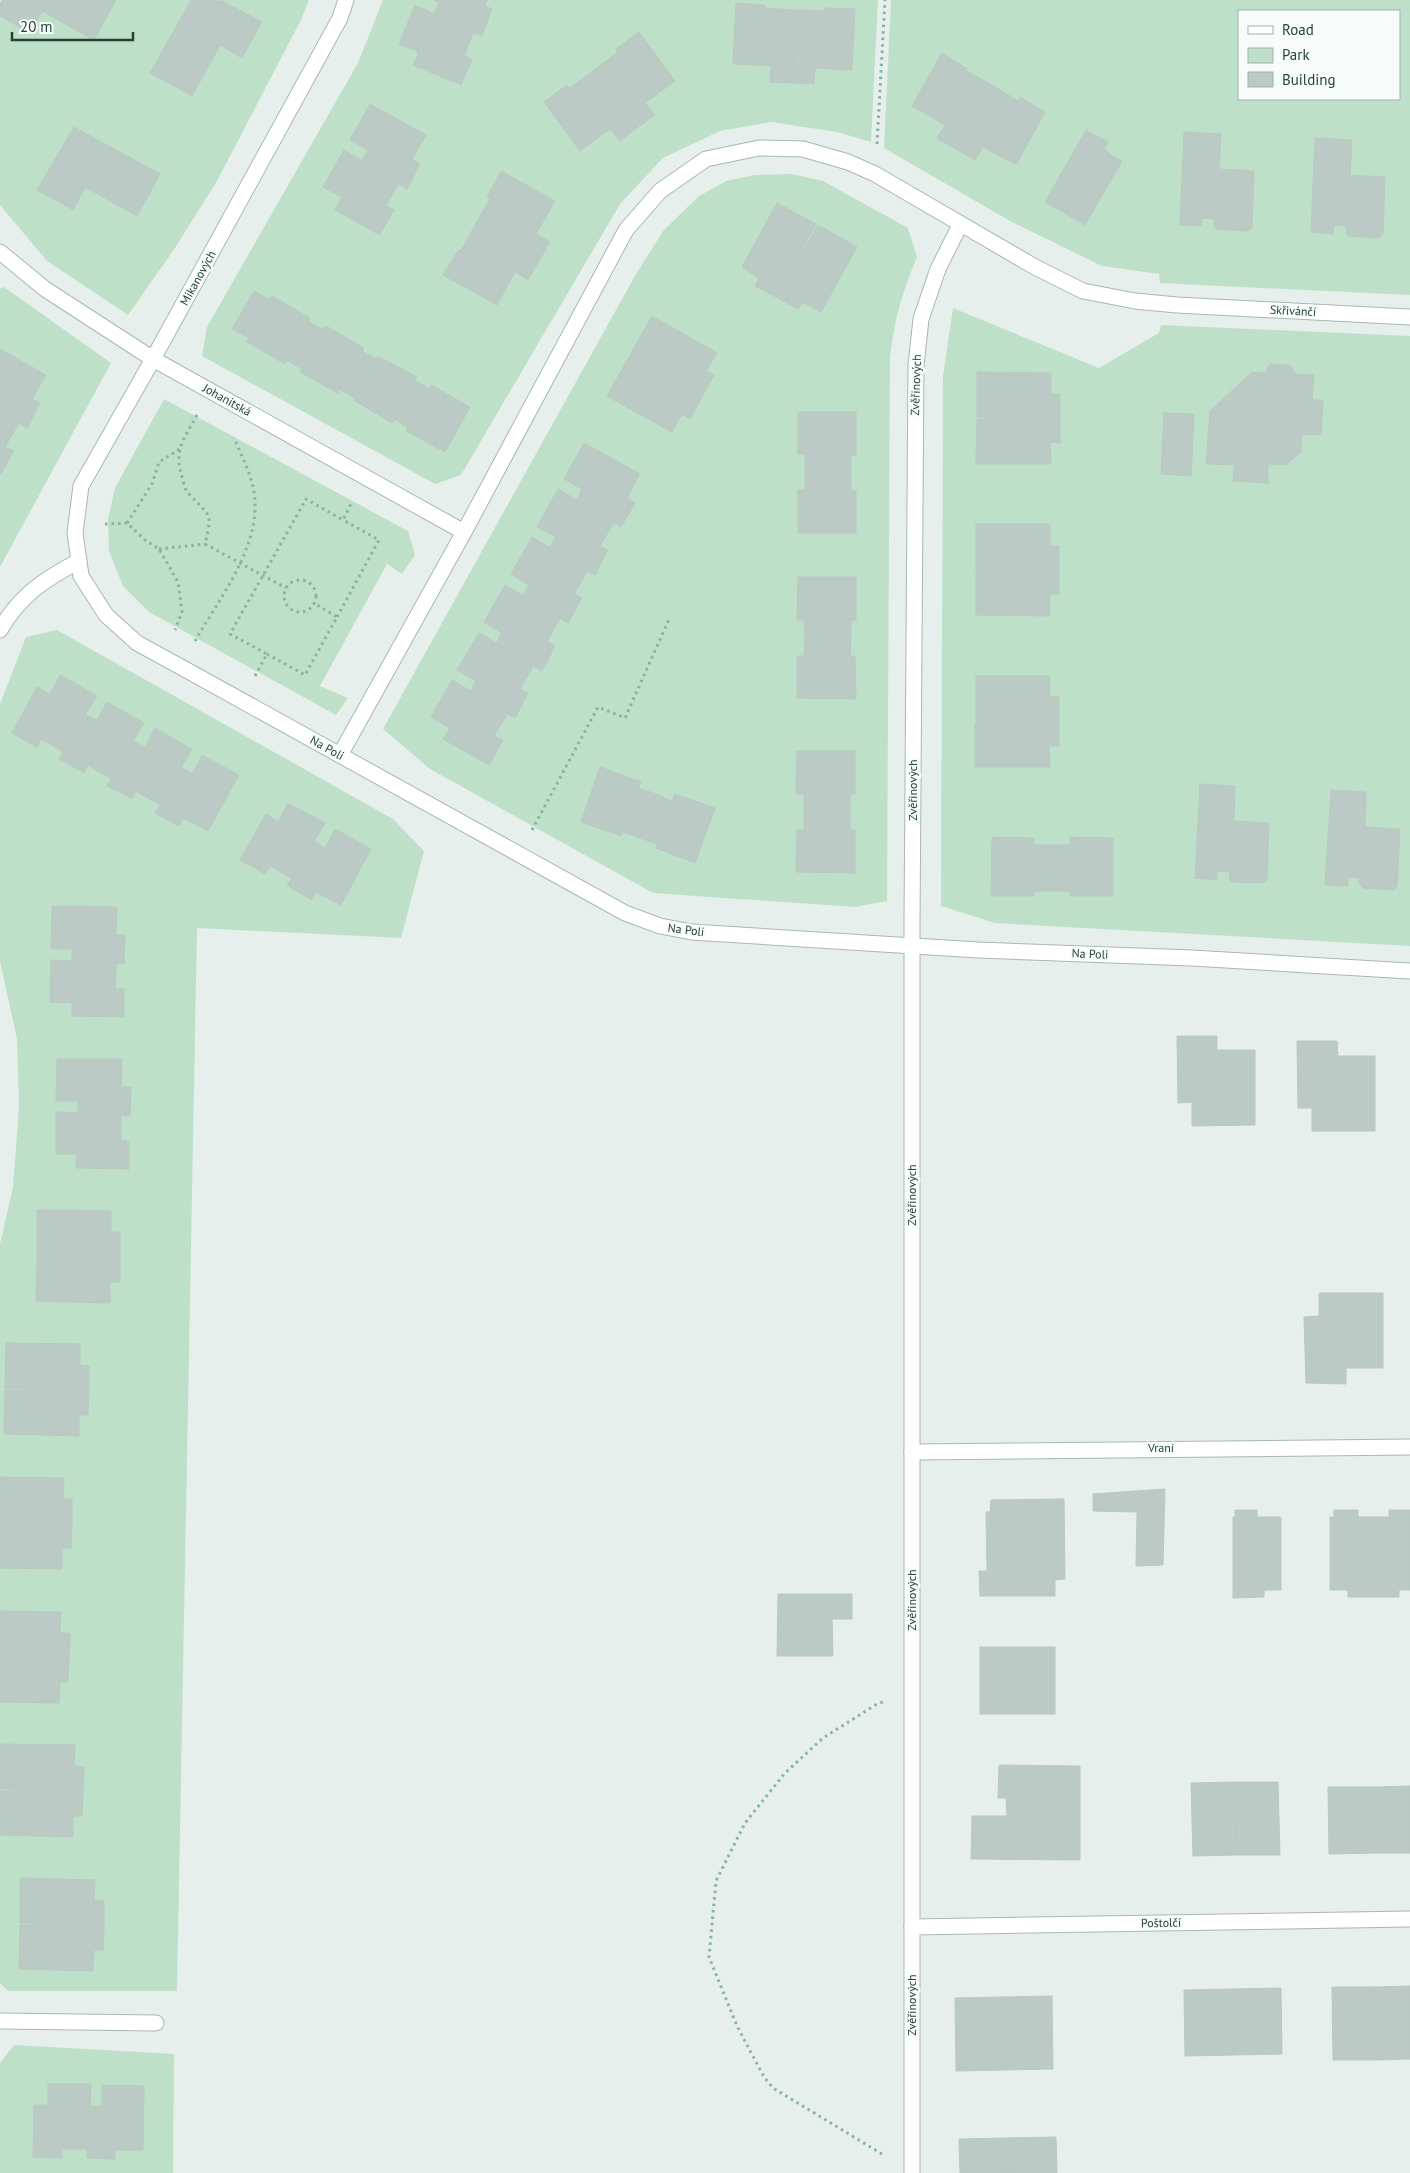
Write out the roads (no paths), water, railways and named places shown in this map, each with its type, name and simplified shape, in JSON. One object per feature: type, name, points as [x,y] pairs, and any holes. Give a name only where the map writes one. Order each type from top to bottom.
[{"type":"street","name":"Mikanových","points":[[79,561],[75,533],[81,486],[153,359],[340,18],[346,0]]},
{"type":"street","name":"Skřivánčí","points":[[340,755],[464,532],[626,230],[660,191],[706,160],[759,148],[803,149],[848,162],[875,174],[1035,267],[1083,290],[1135,301],[1177,305],[1410,317]]},
{"type":"street","name":"Zvěřinových","points":[[912,2172],[912,946],[916,365],[921,319],[938,269],[960,225]]},
{"type":"street","name":"Johanitská","points":[[0,252],[45,289],[153,359],[464,532]]},
{"type":"street","name":"Na Poli","points":[[79,561],[81,576],[106,615],[137,643],[625,913],[660,926],[692,932],[912,946],[1192,958],[1410,971]]},
{"type":"street","points":[[0,630],[11,611],[45,579],[79,561]]},
{"type":"street","name":"Vraní","points":[[912,1452],[1410,1447]]},
{"type":"street","name":"Poštolčí","points":[[912,1927],[1410,1919]]},
{"type":"street","points":[[0,2021],[156,2023]]}]
